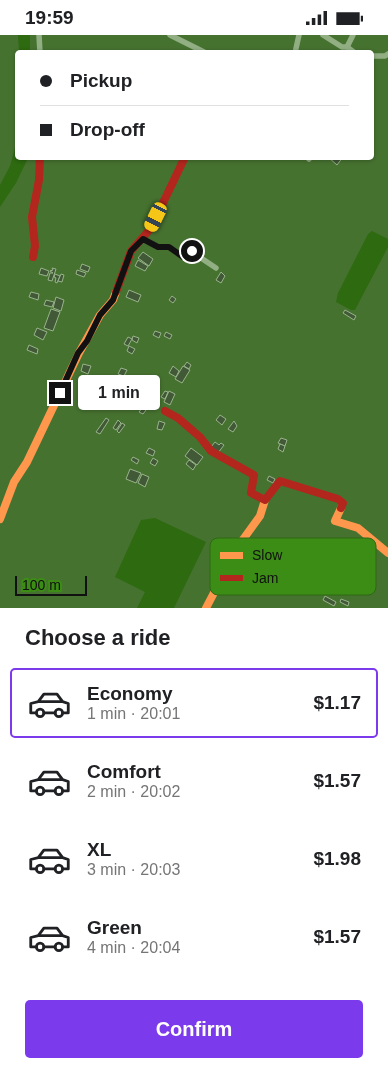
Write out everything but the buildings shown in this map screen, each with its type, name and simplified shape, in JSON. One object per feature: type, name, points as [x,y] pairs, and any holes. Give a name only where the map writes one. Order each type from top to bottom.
[{"type":"street","points":[[39,35],[40,50]]},
{"type":"street","points":[[170,35],[200,50]]},
{"type":"street","points":[[296,50],[298,35]]},
{"type":"street","points":[[323,35],[342,47],[347,47],[351,50]]},
{"type":"street","points":[[347,47],[353,35]]},
{"type":"street","points":[[374,56],[385,56],[388,54]]},
{"type":"street","points":[[33,257],[35,246],[32,217],[39,179],[40,160]]},
{"type":"street","points":[[0,519],[18,472],[26,462],[78,353],[87,341],[100,315],[113,300],[131,251],[151,228],[184,160]]},
{"type":"street","points":[[143,239],[158,247],[169,247],[183,257],[192,252],[216,268]]},
{"type":"street","points":[[165,411],[178,418],[200,437],[211,451],[254,475],[251,493],[265,500]]},
{"type":"street","points":[[244,538],[260,515],[265,500],[280,481],[338,499],[343,503],[335,521],[358,528],[370,538]]},
{"type":"street","points":[[376,543],[388,553]]},
{"type":"street","points":[[206,608],[213,595]]},
{"type":"shaded area","points":[[18,35],[30,35],[30,50],[19,50]]},
{"type":"shaded area","points":[[15,148],[15,160],[27,160],[16,183],[0,207],[0,185],[10,166]]},
{"type":"shaded area","points":[[372,231],[388,239],[388,247],[355,310],[351,310],[336,302],[338,293],[368,234]]},
{"type":"shaded area","points":[[155,518],[206,542],[174,608],[137,608],[145,592],[115,577],[141,520]]},
{"type":"traffic: slow","points":[[0,519],[14,482],[27,462],[79,353],[100,315],[113,300],[116,292]]},
{"type":"traffic: slow","points":[[244,538],[260,516],[265,500]]},
{"type":"traffic: slow","points":[[341,508],[335,521],[358,528],[370,538]]},
{"type":"traffic: slow","points":[[376,543],[388,553]]},
{"type":"traffic: slow","points":[[206,608],[213,595]]},
{"type":"traffic: jam","points":[[33,257],[35,246],[32,217],[39,180],[40,160]]},
{"type":"traffic: jam","points":[[116,292],[131,251],[151,228],[184,160]]},
{"type":"traffic: jam","points":[[165,411],[178,418],[200,437],[211,451],[254,475],[251,493],[265,500],[280,481],[338,499],[343,503],[341,508]]},
{"type":"route","points":[[60,393],[78,353],[87,341],[102,311],[113,300],[131,251],[143,239],[158,247],[169,247],[183,257],[192,251]]}]
